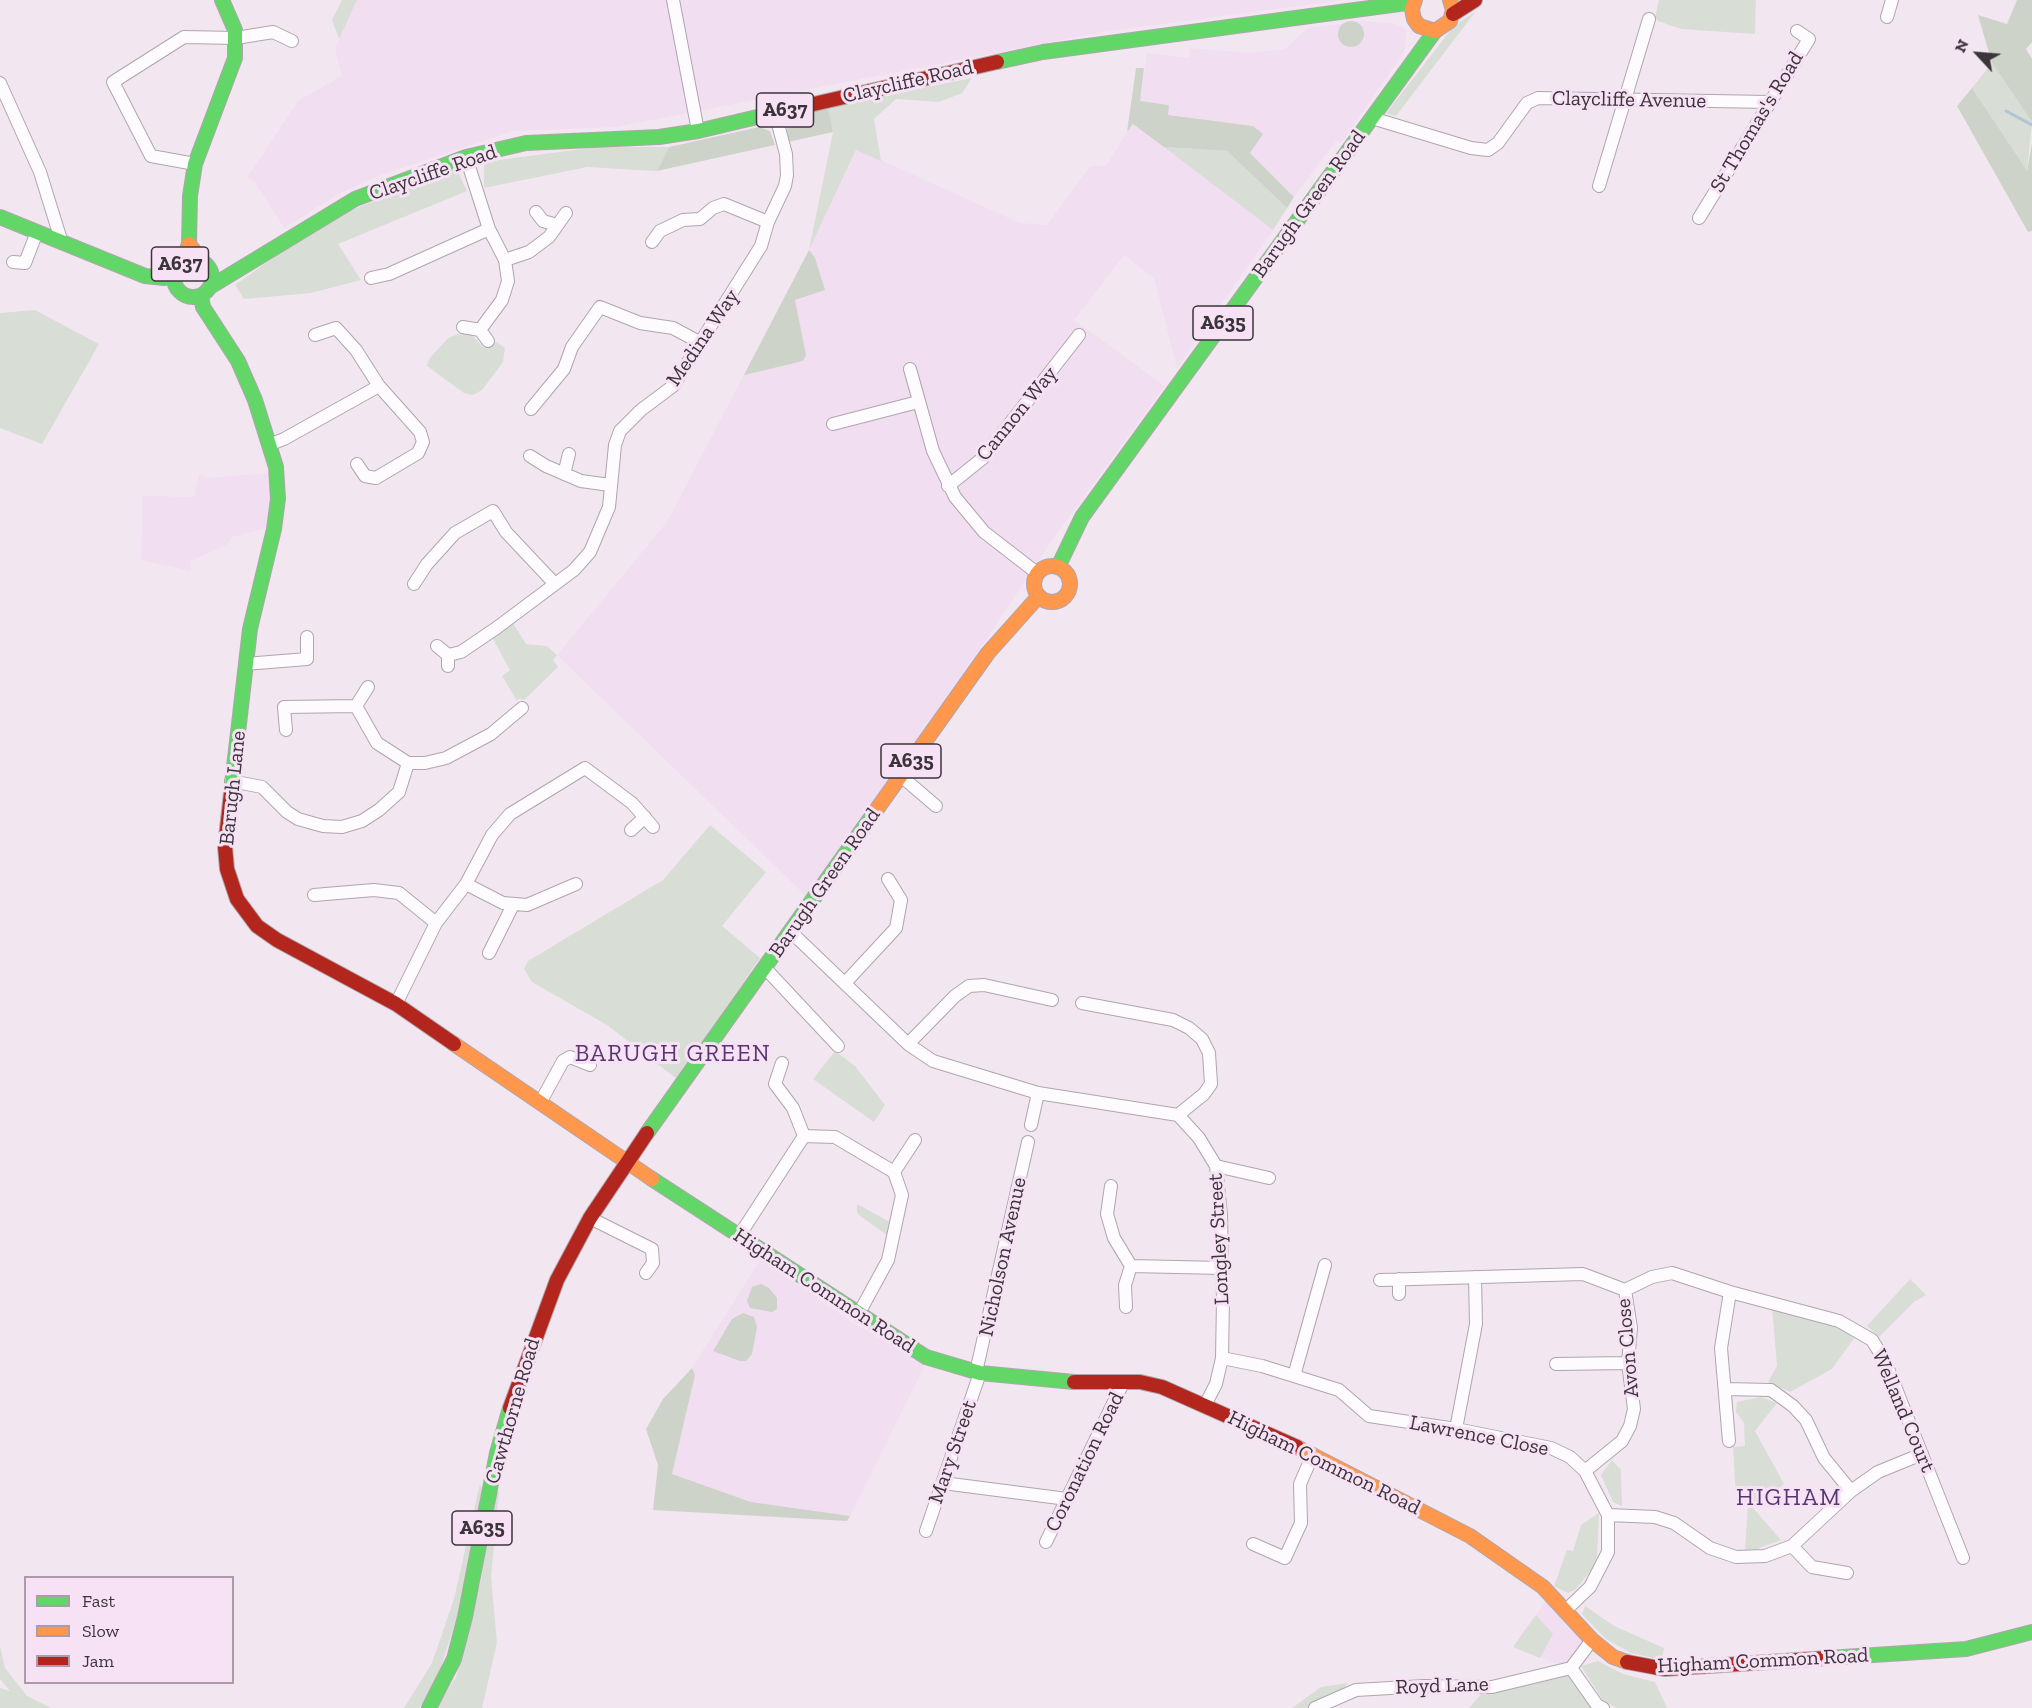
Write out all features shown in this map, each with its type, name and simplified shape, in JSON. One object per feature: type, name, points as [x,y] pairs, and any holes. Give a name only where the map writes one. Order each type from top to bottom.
[{"type":"main road","points":[[183,261],[189,244],[190,196],[195,164],[231,75],[236,38],[222,0]]},
{"type":"main road","points":[[1450,0],[1453,14]]},
{"type":"main road","name":"A635","points":[[1436,31],[1447,24],[1453,14],[1475,0]]},
{"type":"main road","name":"Claycliffe Road","points":[[206,291],[322,217],[356,199],[466,157],[526,143],[651,137],[698,131],[1043,52],[1356,11],[1415,11],[1436,31]]},
{"type":"main road","name":"Barugh Green Road","points":[[1400,80],[1418,41],[1415,11]]},
{"type":"main road","name":"Barugh Green Road","points":[[1058,567],[1082,518],[1436,31]]},
{"type":"main road","name":"A637","points":[[0,217],[183,294],[206,291],[212,272],[201,260],[195,258],[183,261],[174,275],[149,278]]},
{"type":"main road","points":[[189,244],[201,260]]},
{"type":"main road","name":"Claycliffe Road","points":[[212,272],[237,270]]},
{"type":"main road","name":"A637","points":[[174,275],[176,286],[183,294]]},
{"type":"main road","name":"Barugh Lane","points":[[206,291],[203,307],[238,361],[271,444],[276,467],[278,499],[274,533],[250,629],[244,664],[226,817],[227,869],[237,899],[257,926],[277,940],[396,1004],[627,1162]]},
{"type":"main road","points":[[1048,566],[1058,567],[1070,579],[1066,596],[1052,603],[1038,597],[1034,586],[1037,573],[1048,566]]},
{"type":"main road","name":"Barugh Green Road","points":[[627,1162],[988,653],[1038,597]]},
{"type":"main road","name":"Cawthorne Road","points":[[429,1708],[454,1659],[465,1617],[497,1453],[514,1393],[557,1280],[590,1218],[627,1162]]},
{"type":"main road","name":"Higham Common Road","points":[[627,1162],[858,1315],[927,1357],[978,1372],[1054,1382],[1124,1381],[1162,1387],[1313,1454],[1470,1536],[1543,1587],[1592,1640],[1613,1657],[1628,1663],[1664,1669],[1966,1649],[2032,1632]]},
{"type":"street","points":[[673,0],[698,131]]},
{"type":"street","points":[[1887,17],[1891,0]]},
{"type":"street","points":[[1599,186],[1649,19]]},
{"type":"street","name":"St Thomas's Road","points":[[1699,219],[1809,39],[1797,31]]},
{"type":"street","points":[[195,164],[151,156],[112,82],[184,37],[236,38],[273,32],[292,41]]},
{"type":"street","points":[[0,83],[40,172],[62,243]]},
{"type":"street","name":"Claycliffe Avenue","points":[[1372,118],[1471,148],[1488,150],[1498,143],[1527,103],[1538,98],[1769,102]]},
{"type":"street","name":"Medina Way","points":[[437,646],[448,660],[462,652],[574,570],[590,552],[609,507],[615,445],[620,431],[641,410],[673,386],[751,265],[785,186],[786,154],[775,113]]},
{"type":"street","points":[[466,157],[489,229],[505,260],[507,281],[502,300],[480,330]]},
{"type":"street","points":[[652,242],[660,231],[683,220],[700,219],[713,208],[724,204],[768,222]]},
{"type":"street","points":[[536,212],[543,221],[557,225]]},
{"type":"street","points":[[505,260],[529,252],[549,237],[566,213]]},
{"type":"street","points":[[371,278],[389,274],[489,229]]},
{"type":"street","points":[[13,262],[25,263],[37,232]]},
{"type":"street","points":[[531,409],[564,369],[572,348],[600,307],[640,323],[672,328],[701,343]]},
{"type":"street","points":[[464,327],[480,330],[488,341]]},
{"type":"street","points":[[315,335],[336,328],[356,350],[379,386],[420,432],[423,442],[418,453],[376,478],[365,476],[357,464]]},
{"type":"street","name":"Cannon Way","points":[[948,486],[987,453],[1079,334]]},
{"type":"street","points":[[910,369],[933,451],[948,486],[974,522],[1037,573]]},
{"type":"street","points":[[271,444],[379,386]]},
{"type":"street","points":[[833,424],[918,402]]},
{"type":"street","points":[[564,474],[569,454]]},
{"type":"street","points":[[530,456],[581,481],[610,485]]},
{"type":"street","points":[[414,584],[426,564],[455,533],[494,511],[506,532],[554,583]]},
{"type":"street","points":[[244,664],[307,658],[307,637]]},
{"type":"street","points":[[356,706],[368,687]]},
{"type":"street","points":[[286,730],[279,707],[356,706]]},
{"type":"street","points":[[356,706],[377,743],[408,763],[446,758],[491,734],[522,708]]},
{"type":"street","points":[[231,781],[262,787],[287,812],[298,819],[323,826],[342,827],[362,821],[379,810],[399,792],[405,779],[408,763]]},
{"type":"street","points":[[396,1004],[436,923],[466,884],[492,835],[510,814],[585,768],[632,803],[649,822],[632,830]]},
{"type":"street","points":[[901,776],[936,806]]},
{"type":"street","points":[[845,983],[896,928],[901,900],[888,879]]},
{"type":"street","points":[[466,884],[502,903],[513,905],[527,905],[542,901],[576,884]]},
{"type":"street","points":[[315,895],[374,890],[399,893],[436,923]]},
{"type":"street","points":[[489,953],[513,905]]},
{"type":"street","points":[[791,932],[908,1044],[933,1061],[1038,1093],[1178,1115],[1204,1094],[1211,1084],[1209,1053],[1202,1040],[1189,1028],[1173,1020],[1087,1004],[1089,1018]]},
{"type":"street","name":"Barugh Green Road","points":[[765,969],[838,1046]]},
{"type":"street","points":[[1037,997],[1040,983]]},
{"type":"street","points":[[908,1044],[955,996],[969,986],[984,985],[1052,1000]]},
{"type":"street","points":[[540,1103],[562,1061],[570,1057],[590,1065]]},
{"type":"street","points":[[782,1063],[775,1084],[793,1108],[804,1136]]},
{"type":"street","points":[[1031,1125],[1038,1093]]},
{"type":"street","name":"Longley Street","points":[[1178,1115],[1199,1138],[1216,1166],[1222,1268],[1222,1358],[1216,1384],[1205,1405]]},
{"type":"street","points":[[804,1136],[835,1137],[894,1172],[902,1195],[888,1260],[858,1315]]},
{"type":"street","points":[[739,1236],[804,1136]]},
{"type":"street","points":[[894,1172],[915,1140]]},
{"type":"street","name":"Nicholson Avenue","points":[[978,1372],[1028,1142]]},
{"type":"street","points":[[1216,1166],[1269,1178]]},
{"type":"street","points":[[1112,1186],[1107,1214],[1114,1238],[1131,1266],[1125,1285],[1126,1307]]},
{"type":"street","points":[[590,1218],[652,1249],[653,1263],[646,1273]]},
{"type":"street","points":[[1294,1376],[1325,1265]]},
{"type":"street","points":[[1131,1266],[1222,1268]]},
{"type":"street","name":"Welland Court","points":[[1625,1290],[1652,1277],[1672,1273],[1730,1292],[1839,1321],[1872,1340],[1885,1361],[1963,1558]]},
{"type":"street","name":"Avon Close","points":[[1380,1280],[1583,1274],[1625,1290],[1631,1328],[1628,1363],[1634,1409],[1630,1426],[1622,1441],[1585,1471]]},
{"type":"street","points":[[1456,1429],[1476,1324],[1474,1277]]},
{"type":"street","points":[[1399,1279],[1399,1294]]},
{"type":"street","points":[[1728,1441],[1722,1331],[1730,1292]]},
{"type":"street","name":"Lawrence Close","points":[[1222,1358],[1339,1390],[1370,1416],[1456,1429],[1551,1448],[1570,1457],[1585,1471],[1608,1515],[1608,1552],[1590,1587],[1566,1610]]},
{"type":"street","points":[[1556,1364],[1628,1363]]},
{"type":"street","name":"Mary Street","points":[[926,1531],[978,1372]]},
{"type":"street","name":"Coronation Road","points":[[1046,1542],[1124,1381]]},
{"type":"street","points":[[1725,1389],[1772,1390],[1793,1406],[1806,1420],[1824,1458],[1851,1491]]},
{"type":"street","points":[[1253,1544],[1285,1558],[1301,1523],[1300,1484],[1313,1454]]},
{"type":"street","points":[[1608,1515],[1654,1517],[1674,1523],[1710,1548],[1736,1557],[1765,1556],[1792,1546],[1851,1491],[1878,1472],[1922,1454]]},
{"type":"street","points":[[943,1483],[1067,1499]]},
{"type":"street","points":[[1792,1546],[1812,1567],[1847,1573]]},
{"type":"street","points":[[1592,1640],[1571,1668],[1597,1705],[1603,1708]]},
{"type":"street","name":"Royd Lane","points":[[1315,1708],[1356,1690],[1424,1686],[1492,1687],[1571,1668]]},
{"type":"shaded area","points":[[342,0],[357,0],[339,39],[332,20]]},
{"type":"shaded area","points":[[357,0],[1344,0],[1103,32],[616,127],[513,131],[381,175],[340,193],[284,228],[255,182],[247,178],[298,101],[342,76],[335,48]]},
{"type":"shaded area","points":[[1659,0],[1756,0],[1755,34],[1681,29],[1658,21],[1655,17]]},
{"type":"shaded area","points":[[2017,0],[2032,0],[2032,42],[2026,49],[2032,59],[2032,122],[1992,63],[1978,15],[2007,24]]},
{"type":"shaded area","points":[[1476,11],[1396,116],[1386,113],[1454,26]]},
{"type":"shaded area","points":[[1351,21],[1360,25],[1364,34],[1360,43],[1351,47],[1342,43],[1338,34],[1342,25]]},
{"type":"shaded area","points":[[1361,21],[1396,24],[1407,30],[1404,52],[1341,143],[1336,141],[1294,197],[1249,153],[1253,126],[1167,115],[1169,105],[1140,101],[1147,53],[1189,58],[1190,48],[1249,53],[1285,49],[1308,28]]},
{"type":"shaded area","points":[[1992,63],[2032,122],[2027,172],[1972,88]]},
{"type":"shaded area","points":[[1136,68],[1144,68],[1140,101],[1169,105],[1168,115],[1253,126],[1263,134],[1250,153],[1294,197],[1287,208],[1227,151],[1164,147],[1133,124],[1127,132]]},
{"type":"shaded area","points":[[972,78],[962,93],[939,102],[896,99],[874,119],[881,161],[856,150],[809,250],[833,132],[828,107]]},
{"type":"shaded area","points":[[1972,88],[2027,171],[2032,143],[2032,231],[2028,232],[1957,106]]},
{"type":"shaded area","points":[[828,107],[833,132],[788,142],[787,129],[804,112]]},
{"type":"shaded area","points":[[1133,123],[1273,230],[1177,368],[1154,278],[1124,255],[1074,320],[1165,386],[1053,539],[988,637],[806,896],[557,655],[667,522],[809,250],[857,149],[1020,223],[1047,225],[1090,166],[1106,166]]},
{"type":"shaded area","points":[[759,127],[770,131],[775,145],[657,171],[669,147]]},
{"type":"shaded area","points":[[597,147],[669,147],[657,171],[587,167],[484,188],[484,162]]},
{"type":"shaded area","points":[[1164,147],[1227,151],[1287,208],[1273,230]]},
{"type":"shaded area","points":[[451,170],[458,172],[467,191],[338,244],[361,280],[311,293],[244,299],[235,285],[325,221]]},
{"type":"shaded area","points":[[809,250],[815,258],[825,290],[795,300],[806,355],[803,361],[744,375]]},
{"type":"shaded area","points":[[35,310],[99,344],[42,444],[0,428],[0,313]]},
{"type":"shaded area","points":[[461,333],[472,335],[483,347],[496,342],[505,348],[503,362],[482,390],[473,395],[464,393],[427,366],[429,359],[448,338]]},
{"type":"shaded area","points":[[269,473],[271,501],[266,528],[232,537],[228,544],[191,561],[191,571],[141,560],[143,496],[194,497],[199,474],[207,478]]},
{"type":"shaded area","points":[[511,620],[526,644],[547,646],[557,655],[553,660],[558,667],[524,700],[519,698],[517,701],[502,676],[510,670],[492,637]]},
{"type":"shaded area","points":[[710,825],[766,872],[722,926],[760,958],[677,1079],[607,1025],[532,982],[524,969],[528,961],[663,880]]},
{"type":"shaded area","points":[[835,1051],[855,1066],[885,1105],[874,1122],[813,1079]]},
{"type":"shaded area","points":[[857,1204],[890,1222],[887,1235],[860,1216],[857,1212]]},
{"type":"shaded area","points":[[761,1259],[852,1322],[925,1365],[850,1516],[751,1502],[672,1474],[695,1375],[692,1368]]},
{"type":"shaded area","points":[[1910,1279],[1926,1295],[1914,1302],[1879,1337],[1867,1326]]},
{"type":"shaded area","points":[[761,1284],[769,1288],[777,1298],[777,1309],[772,1312],[750,1308],[747,1301],[752,1287]]},
{"type":"shaded area","points":[[1772,1306],[1838,1326],[1855,1337],[1832,1369],[1790,1392],[1768,1382],[1777,1366]]},
{"type":"shaded area","points":[[743,1313],[754,1317],[757,1327],[752,1354],[746,1361],[740,1361],[713,1351],[732,1319]]},
{"type":"shaded area","points":[[692,1368],[695,1375],[672,1474],[751,1502],[850,1516],[847,1521],[653,1510],[658,1465],[646,1429],[663,1399]]},
{"type":"shaded area","points":[[1761,1397],[1777,1403],[1755,1431],[1784,1484],[1753,1508],[1781,1540],[1757,1549],[1745,1550],[1748,1503],[1736,1497],[1733,1447],[1745,1446],[1744,1423],[1736,1412],[1737,1402]]},
{"type":"shaded area","points":[[1612,1460],[1621,1470],[1622,1506],[1613,1502],[1601,1475]]},
{"type":"shaded area","points":[[480,1484],[482,1489],[468,1583],[438,1676],[419,1708],[404,1708],[432,1663],[454,1599]]},
{"type":"shaded area","points":[[494,1492],[499,1492],[491,1576],[497,1643],[482,1708],[436,1708],[456,1677],[481,1580]]},
{"type":"shaded area","points":[[1599,1513],[1597,1556],[1593,1568],[1575,1590],[1568,1593],[1554,1586],[1567,1550],[1573,1551],[1581,1525]]},
{"type":"shaded area","points":[[1547,1599],[1583,1635],[1582,1644],[1573,1659],[1560,1665],[1513,1647]]},
{"type":"shaded area","points":[[1585,1606],[1614,1626],[1664,1648],[1662,1660],[1631,1653],[1606,1639],[1582,1614]]},
{"type":"shaded area","points":[[1536,1615],[1553,1634],[1540,1658],[1513,1647]]},
{"type":"shaded area","points":[[0,1646],[5,1668],[27,1696],[51,1708],[0,1708],[0,1688],[10,1691],[0,1679]]},
{"type":"shaded area","points":[[1598,1661],[1623,1674],[1655,1682],[1667,1708],[1616,1708],[1602,1699],[1581,1666]]},
{"type":"shaded area","points":[[1570,1675],[1594,1708],[1469,1708],[1481,1694]]},
{"type":"shaded area","points":[[1348,1683],[1326,1708],[1292,1708],[1321,1687]]},
{"type":"waterway","points":[[2006,111],[2032,125]]},
{"type":"traffic: fast","points":[[183,261],[189,244],[190,196],[195,164],[235,58],[235,30],[222,0]]},
{"type":"traffic: fast","points":[[997,62],[1043,52],[1414,2]]},
{"type":"traffic: fast","points":[[1058,567],[1082,517],[1435,31]]},
{"type":"traffic: fast","points":[[210,287],[355,199],[466,157],[526,143],[659,137],[698,131],[770,114]]},
{"type":"traffic: fast","points":[[0,217],[145,276],[164,278],[174,275]]},
{"type":"traffic: fast","points":[[193,259],[207,264],[212,278],[207,292],[193,297],[179,292],[174,278],[179,264],[193,259]]},
{"type":"traffic: fast","points":[[201,296],[203,307],[238,361],[255,400],[276,467],[278,499],[274,529],[250,629],[231,793]]},
{"type":"traffic: fast","points":[[647,1133],[872,816]]},
{"type":"traffic: fast","points":[[652,1179],[926,1357],[980,1373],[1074,1382]]},
{"type":"traffic: fast","points":[[429,1708],[454,1659],[465,1617],[497,1453],[510,1408]]},
{"type":"traffic: fast","points":[[1828,1658],[1966,1649],[2032,1632]]},
{"type":"traffic: slow","points":[[1415,0],[1412,9],[1414,19],[1419,26],[1435,31],[1450,21],[1453,10],[1450,0]]},
{"type":"traffic: slow","points":[[189,244],[201,260]]},
{"type":"traffic: slow","points":[[1052,566],[1065,571],[1070,584],[1065,597],[1052,602],[1039,597],[1034,584],[1039,571],[1052,566]]},
{"type":"traffic: slow","points":[[872,816],[988,653],[1038,597]]},
{"type":"traffic: slow","points":[[454,1044],[652,1179]]},
{"type":"traffic: slow","points":[[1297,1447],[1470,1536],[1543,1587],[1592,1640],[1613,1657],[1627,1662]]},
{"type":"traffic: jam","points":[[1453,14],[1475,0]]},
{"type":"traffic: jam","points":[[770,114],[997,62]]},
{"type":"traffic: jam","points":[[231,793],[225,847],[227,869],[237,899],[257,926],[277,940],[396,1004],[454,1044]]},
{"type":"traffic: jam","points":[[510,1408],[557,1280],[590,1218],[647,1133]]},
{"type":"traffic: jam","points":[[1074,1382],[1140,1382],[1162,1387],[1297,1447]]},
{"type":"traffic: jam","points":[[1627,1662],[1664,1669],[1828,1658]]},
{"type":"district","name":"BARUGH GREEN","points":[[673,1054]]},
{"type":"district","name":"HIGHAM","points":[[1789,1498]]}]
